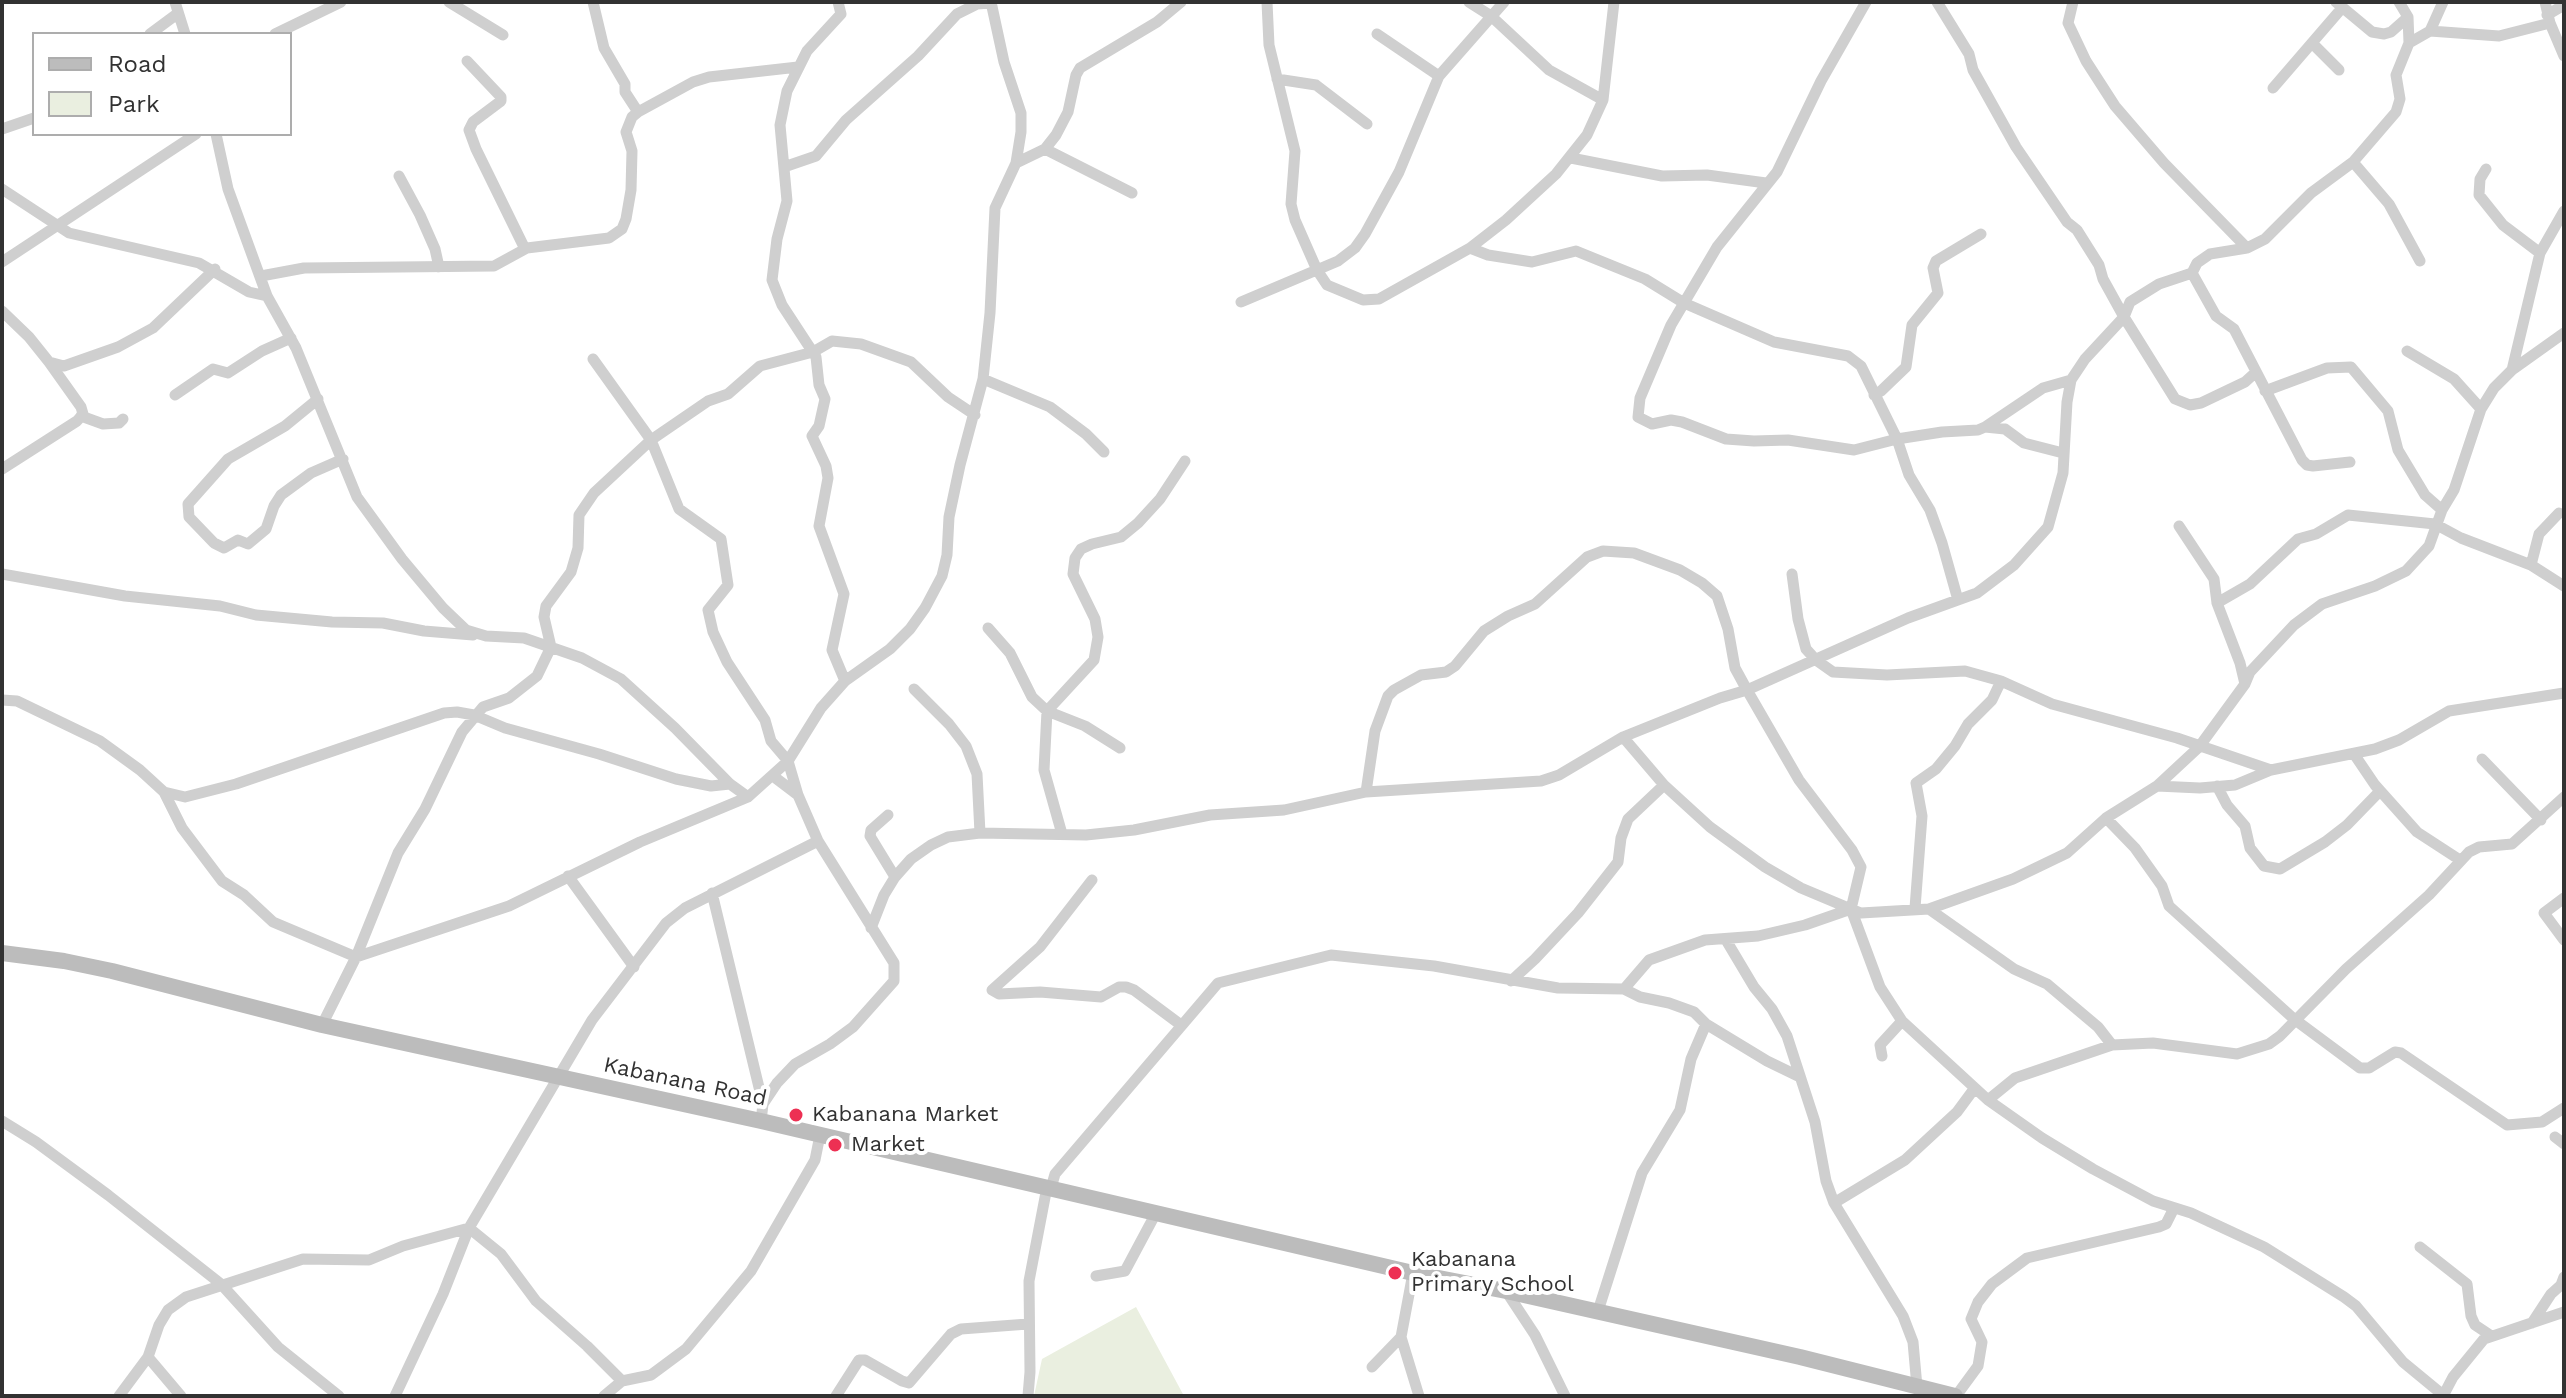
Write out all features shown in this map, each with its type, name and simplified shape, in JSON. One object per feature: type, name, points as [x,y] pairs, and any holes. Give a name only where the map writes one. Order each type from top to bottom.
[{"type":"street","points":[[279,32],[341,2]]},
{"type":"street","points":[[449,2],[503,35]]},
{"type":"street","points":[[593,2],[604,48],[638,112]]},
{"type":"street","points":[[838,2],[841,14],[807,51],[787,91],[780,125],[787,201],[777,239],[772,280],[782,305],[813,352],[825,399],[819,426],[812,436],[826,466],[828,478],[819,526],[844,594],[832,650],[845,681]]},
{"type":"street","points":[[2,700],[17,701],[100,741],[140,770],[164,792],[182,828],[222,881],[244,895],[273,922],[356,957],[509,906],[640,842],[748,797],[788,761],[821,708],[845,681],[890,649],[910,629],[942,576],[960,465],[983,379],[995,208],[1016,163],[1021,132],[1021,113],[1004,62],[991,2],[977,4],[957,14],[918,56],[846,120],[816,156],[784,167]]},
{"type":"street","points":[[1016,163],[1045,149],[1068,112],[1080,68],[1157,22],[1181,2]]},
{"type":"street","points":[[1267,2],[1269,45],[1295,151],[1291,204],[1295,220],[1327,285],[1363,300],[1379,299],[1470,248],[1506,220],[1571,158],[1596,120],[1603,100],[1614,2]]},
{"type":"street","points":[[1469,2],[1491,16],[1549,70],[1603,100]]},
{"type":"street","points":[[1241,302],[1338,261],[1355,248],[1399,172],[1439,76],[1504,2]]},
{"type":"street","points":[[1866,2],[1821,81],[1777,172],[1717,247],[1671,325],[1640,398],[1637,414],[1641,421],[1652,424],[1671,420],[1682,422],[1726,439],[1788,440],[1854,450],[1897,439],[1978,430],[2043,388],[2071,380]]},
{"type":"street","points":[[1937,2],[1969,54],[1973,70],[2016,147],[2099,265],[2103,279],[2124,317],[2150,355],[2169,391],[2182,403],[2201,403],[2245,382],[2256,372]]},
{"type":"street","points":[[2073,2],[2068,23],[2086,61],[2115,106],[2164,163],[2247,248]]},
{"type":"street","points":[[871,928],[895,877],[911,859],[948,837],[980,833],[1098,833],[1210,815],[1284,810],[1366,792],[1541,781],[1559,775],[1623,737],[1747,690],[1908,618],[1977,593],[2014,565],[2048,527],[2063,473],[2071,380],[2085,359],[2124,317],[2130,302],[2159,284],[2192,273],[2197,263],[2210,254],[2247,248],[2265,239],[2311,193],[2353,162],[2396,112],[2400,99],[2396,75],[2409,43],[2408,17],[2399,2]]},
{"type":"street","points":[[2430,31],[2443,2]]},
{"type":"street","points":[[2545,2],[2548,19],[2564,56]]},
{"type":"street","points":[[152,32],[176,5]]},
{"type":"street","points":[[176,5],[184,32]]},
{"type":"street","points":[[2273,88],[2312,43],[2339,5],[2372,32],[2384,34],[2395,30],[2408,17]]},
{"type":"street","points":[[2409,43],[2430,31],[2499,36],[2548,19],[2564,5]]},
{"type":"street","points":[[1377,34],[1439,76]]},
{"type":"street","points":[[2312,43],[2339,70]]},
{"type":"street","points":[[467,61],[501,97],[501,101],[473,122],[469,130],[525,249]]},
{"type":"street","points":[[261,276],[304,268],[494,266],[525,249],[609,238],[622,229],[631,190],[632,151],[626,132],[632,117],[693,82],[709,77],[798,67]]},
{"type":"street","points":[[1277,79],[1316,85],[1367,124]]},
{"type":"street","points":[[2,129],[32,119]]},
{"type":"street","points":[[2,262],[193,136]]},
{"type":"street","points":[[216,136],[228,189],[267,296],[291,338],[357,497],[443,608],[466,630],[486,636]]},
{"type":"street","points":[[1045,149],[1132,193]]},
{"type":"street","points":[[1571,158],[1662,176],[1707,175],[1766,183]]},
{"type":"street","points":[[2353,162],[2389,204],[2420,261]]},
{"type":"street","points":[[2486,169],[2480,179],[2479,195],[2503,225],[2540,253]]},
{"type":"street","points":[[399,176],[435,249],[439,267]]},
{"type":"street","points":[[2,189],[69,233],[165,253],[215,269],[249,292],[267,296]]},
{"type":"street","points":[[2512,370],[2540,253],[2564,211]]},
{"type":"street","points":[[1874,395],[1906,367],[1912,325],[1938,293],[1933,268],[1936,261],[1981,234]]},
{"type":"street","points":[[1470,248],[1488,255],[1532,262],[1576,251],[1645,279],[1684,303],[1774,342],[1848,356],[1861,366],[1897,439],[1909,475],[1930,510],[1958,600]]},
{"type":"street","points":[[49,362],[64,366],[118,347],[153,328],[215,269]]},
{"type":"street","points":[[2192,273],[2216,316],[2234,329],[2291,442],[2307,465],[2350,462]]},
{"type":"street","points":[[2,311],[49,362],[81,407],[81,416]]},
{"type":"street","points":[[1623,737],[1664,785],[1710,827],[1765,867],[1801,888],[1861,913],[1929,909],[2013,879],[2067,853],[2106,818],[2157,786],[2199,747],[2245,684],[2250,672],[2281,637],[2305,617],[2322,604],[2375,586],[2416,564],[2429,546],[2435,524],[2454,490],[2481,409],[2494,388],[2512,370],[2564,333]]},
{"type":"street","points":[[175,395],[213,369],[228,373],[262,351],[291,338]]},
{"type":"street","points":[[322,1025],[356,957],[398,853],[425,809],[462,732],[483,707],[509,698],[532,682],[551,647],[544,617],[546,606],[571,572],[578,548],[579,515],[594,493],[651,440],[708,401],[728,394],[760,366],[813,352],[832,341],[861,344],[911,362],[948,397],[975,415]]},
{"type":"street","points":[[2407,351],[2454,379],[2481,409]]},
{"type":"street","points":[[593,359],[651,440],[679,509],[721,539],[728,585],[708,610],[713,632],[727,662],[765,720],[771,741],[788,761],[798,795],[818,841],[894,963],[894,981],[853,1027],[795,1064],[763,1104]]},
{"type":"street","points":[[2265,391],[2327,368],[2351,367],[2388,411],[2398,450],[2425,495],[2442,510]]},
{"type":"street","points":[[983,379],[1050,407],[1104,452]]},
{"type":"street","points":[[318,399],[285,426],[228,459],[188,504],[189,517],[214,543],[224,548],[238,540],[248,544],[266,529],[281,495],[311,473],[343,459]]},
{"type":"street","points":[[81,416],[103,424],[119,423],[123,419]]},
{"type":"street","points":[[2,469],[81,416]]},
{"type":"street","points":[[1985,427],[2005,429],[2024,443],[2063,453]]},
{"type":"street","points":[[1062,834],[1044,770],[1047,711],[1094,660],[1096,648],[1095,619],[1073,574],[1075,558],[1081,549],[1121,537],[1138,523],[1160,499],[1185,461]]},
{"type":"street","points":[[2531,565],[2539,534],[2559,513]]},
{"type":"street","points":[[2217,603],[2250,584],[2298,539],[2316,534],[2348,515],[2435,524],[2461,538],[2531,565],[2564,586]]},
{"type":"street","points":[[2179,526],[2214,579],[2217,603],[2245,684]]},
{"type":"street","points":[[1366,792],[1375,731],[1388,696],[1421,675],[1446,672],[1455,666],[1484,631],[1535,604],[1587,557],[1603,551],[1634,553],[1656,559],[1702,583],[1717,596],[1728,629],[1735,668],[1799,780],[1861,867],[1851,909],[1880,987],[1902,1021],[1974,1089],[2042,1138],[2093,1169],[2153,1201],[2191,1213],[2264,1247],[2344,1297],[2356,1306],[2403,1362],[2443,1396],[2471,1353],[2490,1335],[2564,1312]]},
{"type":"street","points":[[2,574],[125,596],[220,606],[256,615],[383,623],[424,631],[524,638],[582,658],[621,679],[730,784],[748,797]]},
{"type":"street","points":[[1792,574],[1806,649],[1833,672],[1851,675],[1958,670],[2001,681],[2052,704],[2271,770]]},
{"type":"street","points":[[988,628],[1010,653],[1032,697],[1047,711],[1085,726],[1120,748]]},
{"type":"street","points":[[1915,908],[1922,816],[1916,783],[1936,769],[1968,724],[1992,700],[2001,681]]},
{"type":"street","points":[[914,689],[966,746],[977,774],[980,833]]},
{"type":"street","points":[[2157,786],[2235,785],[2271,770],[2354,754],[2399,740],[2449,711],[2564,693]]},
{"type":"street","points":[[164,792],[185,797],[274,772],[444,713],[474,715],[505,728],[676,779],[711,786],[730,784]]},
{"type":"street","points":[[2354,754],[2380,791],[2417,832],[2460,860]]},
{"type":"street","points":[[2482,759],[2541,820]]},
{"type":"street","points":[[773,776],[798,795]]},
{"type":"street","points":[[1511,981],[1578,913],[1618,862],[1621,838],[1628,819],[1664,785]]},
{"type":"street","points":[[2217,786],[2227,805],[2245,826],[2250,848],[2264,866],[2280,869],[2347,825],[2380,791]]},
{"type":"street","points":[[1988,1100],[2015,1078],[2112,1045],[2153,1043],[2237,1054],[2275,1041],[2346,969],[2429,895],[2460,860],[2479,847],[2512,844],[2564,797]]},
{"type":"street","points":[[888,815],[871,830],[870,836],[895,877]]},
{"type":"street","points":[[2106,818],[2135,848],[2162,886],[2169,906],[2294,1019],[2365,1070],[2395,1052],[2401,1053],[2450,1089],[2475,1101],[2502,1124],[2512,1126],[2542,1122],[2564,1108]]},
{"type":"street","points":[[395,1396],[443,1294],[469,1228],[592,1020],[666,923],[712,893],[818,841]]},
{"type":"street","points":[[568,876],[634,967]]},
{"type":"street","points":[[1092,880],[1040,947],[992,990],[999,994],[1040,992],[1101,997],[1119,987],[1126,987],[1181,1025]]},
{"type":"street","points":[[712,893],[763,1104],[761,1121]]},
{"type":"street","points":[[2564,898],[2544,913],[2564,940]]},
{"type":"street","points":[[1624,989],[1649,960],[1705,940],[1726,940],[1805,925],[1851,909]]},
{"type":"street","points":[[1929,909],[2014,969],[2047,984],[2098,1027],[2112,1045]]},
{"type":"street","points":[[1726,940],[1781,1024],[1795,1056],[1815,1122],[1826,1181],[1834,1203],[1903,1316],[1913,1342],[1921,1391]]},
{"type":"street","name":"Kabanana Road","points":[[2,953],[112,971],[322,1025],[761,1121],[1413,1273],[1598,1311],[1921,1391],[1955,1396]]},
{"type":"street","points":[[1028,1396],[1029,1281],[1049,1188],[1055,1174],[1218,983],[1331,955],[1434,966],[1558,988],[1624,989],[1640,997],[1694,1012],[1706,1024],[1800,1077]]},
{"type":"street","points":[[1882,1056],[1880,1045],[1902,1021]]},
{"type":"street","points":[[1598,1311],[1642,1173],[1680,1110],[1691,1059],[1706,1024]]},
{"type":"street","points":[[1834,1203],[1910,1156],[1957,1112],[1974,1089]]},
{"type":"street","points":[[2,1121],[108,1195],[221,1284],[278,1347],[339,1396]]},
{"type":"street","points":[[604,1396],[622,1381],[651,1375],[686,1349],[751,1271],[815,1160],[820,1135]]},
{"type":"street","points":[[1955,1396],[1978,1366],[1982,1342],[1971,1319],[1978,1302],[1992,1284],[2027,1258],[2159,1227],[2166,1224],[2174,1208]]},
{"type":"street","points":[[1096,1276],[1118,1273],[1129,1267],[1156,1213]]},
{"type":"street","points":[[119,1396],[148,1357],[159,1325],[168,1310],[186,1297],[303,1259],[369,1260],[403,1246],[469,1228]]},
{"type":"street","points":[[469,1228],[501,1254],[536,1301],[622,1381]]},
{"type":"street","points":[[2420,1247],[2467,1284],[2475,1325],[2490,1335]]},
{"type":"street","points":[[1413,1273],[1401,1337],[1419,1396]]},
{"type":"street","points":[[2532,1323],[2564,1277]]},
{"type":"street","points":[[1506,1291],[1535,1335],[1565,1396]]},
{"type":"street","points":[[836,1396],[850,1370],[861,1359],[909,1383],[951,1334],[961,1329],[1028,1324]]},
{"type":"street","points":[[1372,1367],[1401,1337]]},
{"type":"street","points":[[148,1357],[181,1396]]},
{"type":"green space","points":[[1136,1307],[1184,1396],[1034,1396],[1042,1359]]},
{"type":"place","name":"Kabanana Market","points":[[796,1115]]},
{"type":"place","name":"Market","points":[[835,1145]]},
{"type":"place","name":"Kabanana Primary School","points":[[1395,1273]]}]
